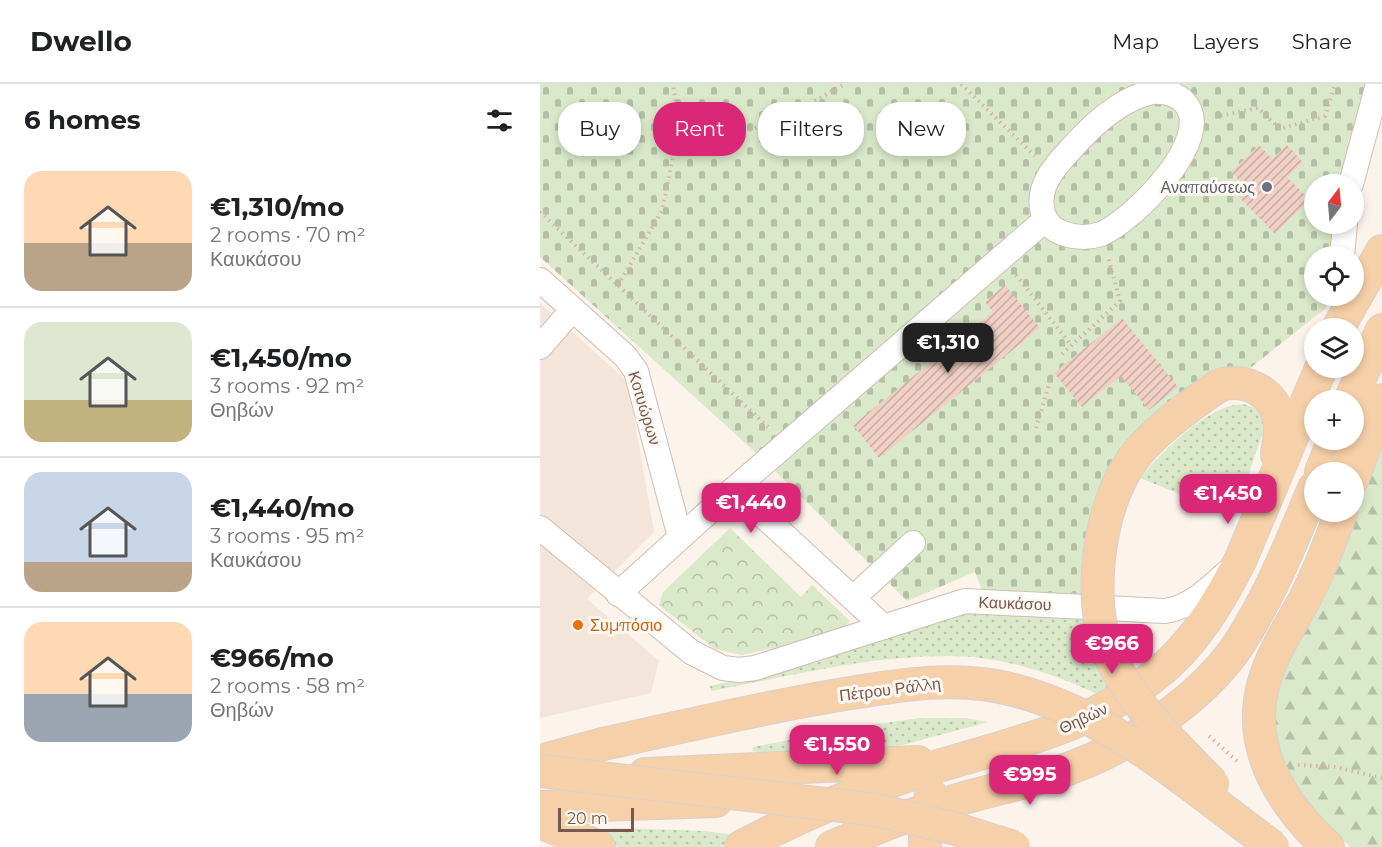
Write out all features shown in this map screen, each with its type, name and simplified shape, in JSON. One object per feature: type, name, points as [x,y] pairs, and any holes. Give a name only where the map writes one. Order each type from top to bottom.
[{"type":"main road","points":[[1364,273],[1382,251]]},
{"type":"main road","points":[[1355,390],[1382,330]]},
{"type":"main road","name":"Θηβών","points":[[741,847],[825,807],[901,777],[1042,737],[1126,696],[1156,675],[1208,620],[1240,561],[1317,378]]},
{"type":"main road","points":[[1274,480],[1280,420],[1274,406],[1263,392],[1251,386],[1239,383],[1220,386],[1149,442],[1134,456],[1121,476],[1101,545],[1100,617],[1109,654],[1142,708],[1166,737],[1274,847]]},
{"type":"main road","points":[[1359,462],[1382,400]]},
{"type":"main road","points":[[832,847],[926,826],[1058,773],[1112,748],[1178,707],[1210,678],[1238,646],[1261,607],[1304,510]]},
{"type":"main road","points":[[1328,847],[1299,820],[1273,779],[1262,742],[1260,703],[1270,666],[1315,579],[1337,522]]},
{"type":"main road","name":"Πέτρου Ράλλη","points":[[540,761],[806,701],[882,688],[946,682],[990,685],[1047,700],[1092,721],[1159,764],[1274,847]]},
{"type":"main road","points":[[540,748],[590,748]]},
{"type":"main road","points":[[926,826],[933,790],[955,760]]},
{"type":"main road","points":[[540,779],[955,760]]},
{"type":"main road","points":[[540,771],[877,810],[926,826],[1014,847]]},
{"type":"main road","points":[[551,828],[792,799]]},
{"type":"main road","points":[[551,828],[599,847]]},
{"type":"street","points":[[1354,174],[1378,84]]},
{"type":"street","points":[[1152,92],[1169,93],[1184,102],[1193,121],[1184,148],[1157,187],[1124,219],[1102,233],[1082,238],[1070,236],[1053,228],[1045,220],[1042,204],[1050,172],[1085,133],[1138,96],[1152,92]]},
{"type":"street","points":[[618,594],[785,443],[1045,220]]},
{"type":"street","name":"Κοτυώρων","points":[[540,280],[625,356],[636,371],[680,537]]},
{"type":"street","points":[[540,347],[573,309]]},
{"type":"street","points":[[734,489],[884,627]]},
{"type":"street","name":"Καυκάσου","points":[[540,528],[691,652],[723,668],[739,670],[755,668],[965,601],[1171,610],[1191,603],[1240,561]]},
{"type":"street","points":[[853,598],[913,543]]},
{"type":"path","points":[[673,84],[676,102]]},
{"type":"path","points":[[746,132],[795,112],[845,84]]},
{"type":"path","points":[[961,84],[1050,172]]},
{"type":"path","points":[[1193,121],[1258,108],[1280,129],[1325,116],[1335,84]]},
{"type":"path","points":[[618,285],[662,211],[673,156]]},
{"type":"path","points":[[540,212],[785,443]]},
{"type":"path","points":[[1062,354],[1120,301],[1102,233]]},
{"type":"path","points":[[1008,266],[1071,345]]},
{"type":"path","points":[[1036,428],[1053,371]]},
{"type":"path","points":[[1178,707],[1237,761],[1246,766]]},
{"type":"path","points":[[1288,765],[1335,767],[1382,778]]},
{"type":"shaded area","points":[[540,303],[628,382],[654,532],[587,599],[659,661],[651,693],[540,718]]},
{"type":"green space","points":[[540,84],[1366,84],[1342,174],[1304,174],[1304,234],[1334,234],[1333,246],[1304,246],[1304,306],[1326,306],[1326,308],[1313,318],[1304,318],[1304,325],[1250,368],[1225,368],[1211,377],[1094,507],[1085,542],[1084,594],[982,590],[975,572],[907,601],[765,461],[540,257]]},
{"type":"green space","points":[[1243,404],[1256,408],[1265,416],[1266,424],[1234,516],[1140,478],[1187,431],[1215,412],[1229,406]]},
{"type":"green space","points":[[1382,433],[1382,847],[1351,847],[1308,813],[1281,771],[1273,708],[1280,669],[1339,547],[1348,522],[1364,522],[1364,481]]},
{"type":"green space","points":[[730,528],[801,597],[812,585],[850,621],[838,633],[742,655],[715,649],[659,605],[663,592]]},
{"type":"green space","points":[[977,611],[1087,616],[1111,686],[1101,696],[1066,680],[1028,668],[990,659],[951,656],[861,663],[711,691],[710,686],[819,662],[923,621]]},
{"type":"green space","points":[[920,718],[966,718],[988,722],[884,750],[848,753],[824,749],[771,754],[752,751],[753,747],[863,726]]},
{"type":"green space","points":[[616,828],[704,831],[743,836],[720,847],[618,847],[610,839],[588,830]]},
{"type":"building","name":"Αναπαύσεως","points":[[1259,145],[1272,159],[1287,145],[1303,162],[1287,177],[1304,194],[1304,206],[1275,234],[1233,191],[1242,183],[1231,172]]},
{"type":"building","points":[[1005,285],[1040,328],[879,458],[853,425],[993,312],[985,302]]},
{"type":"building","points":[[1122,318],[1178,387],[1149,410],[1121,376],[1082,407],[1054,373]]},
{"type":"place","name":"Αναπαύσεως","points":[[1267,187]]},
{"type":"place","name":"Συμπόσιο","points":[[578,625]]}]
